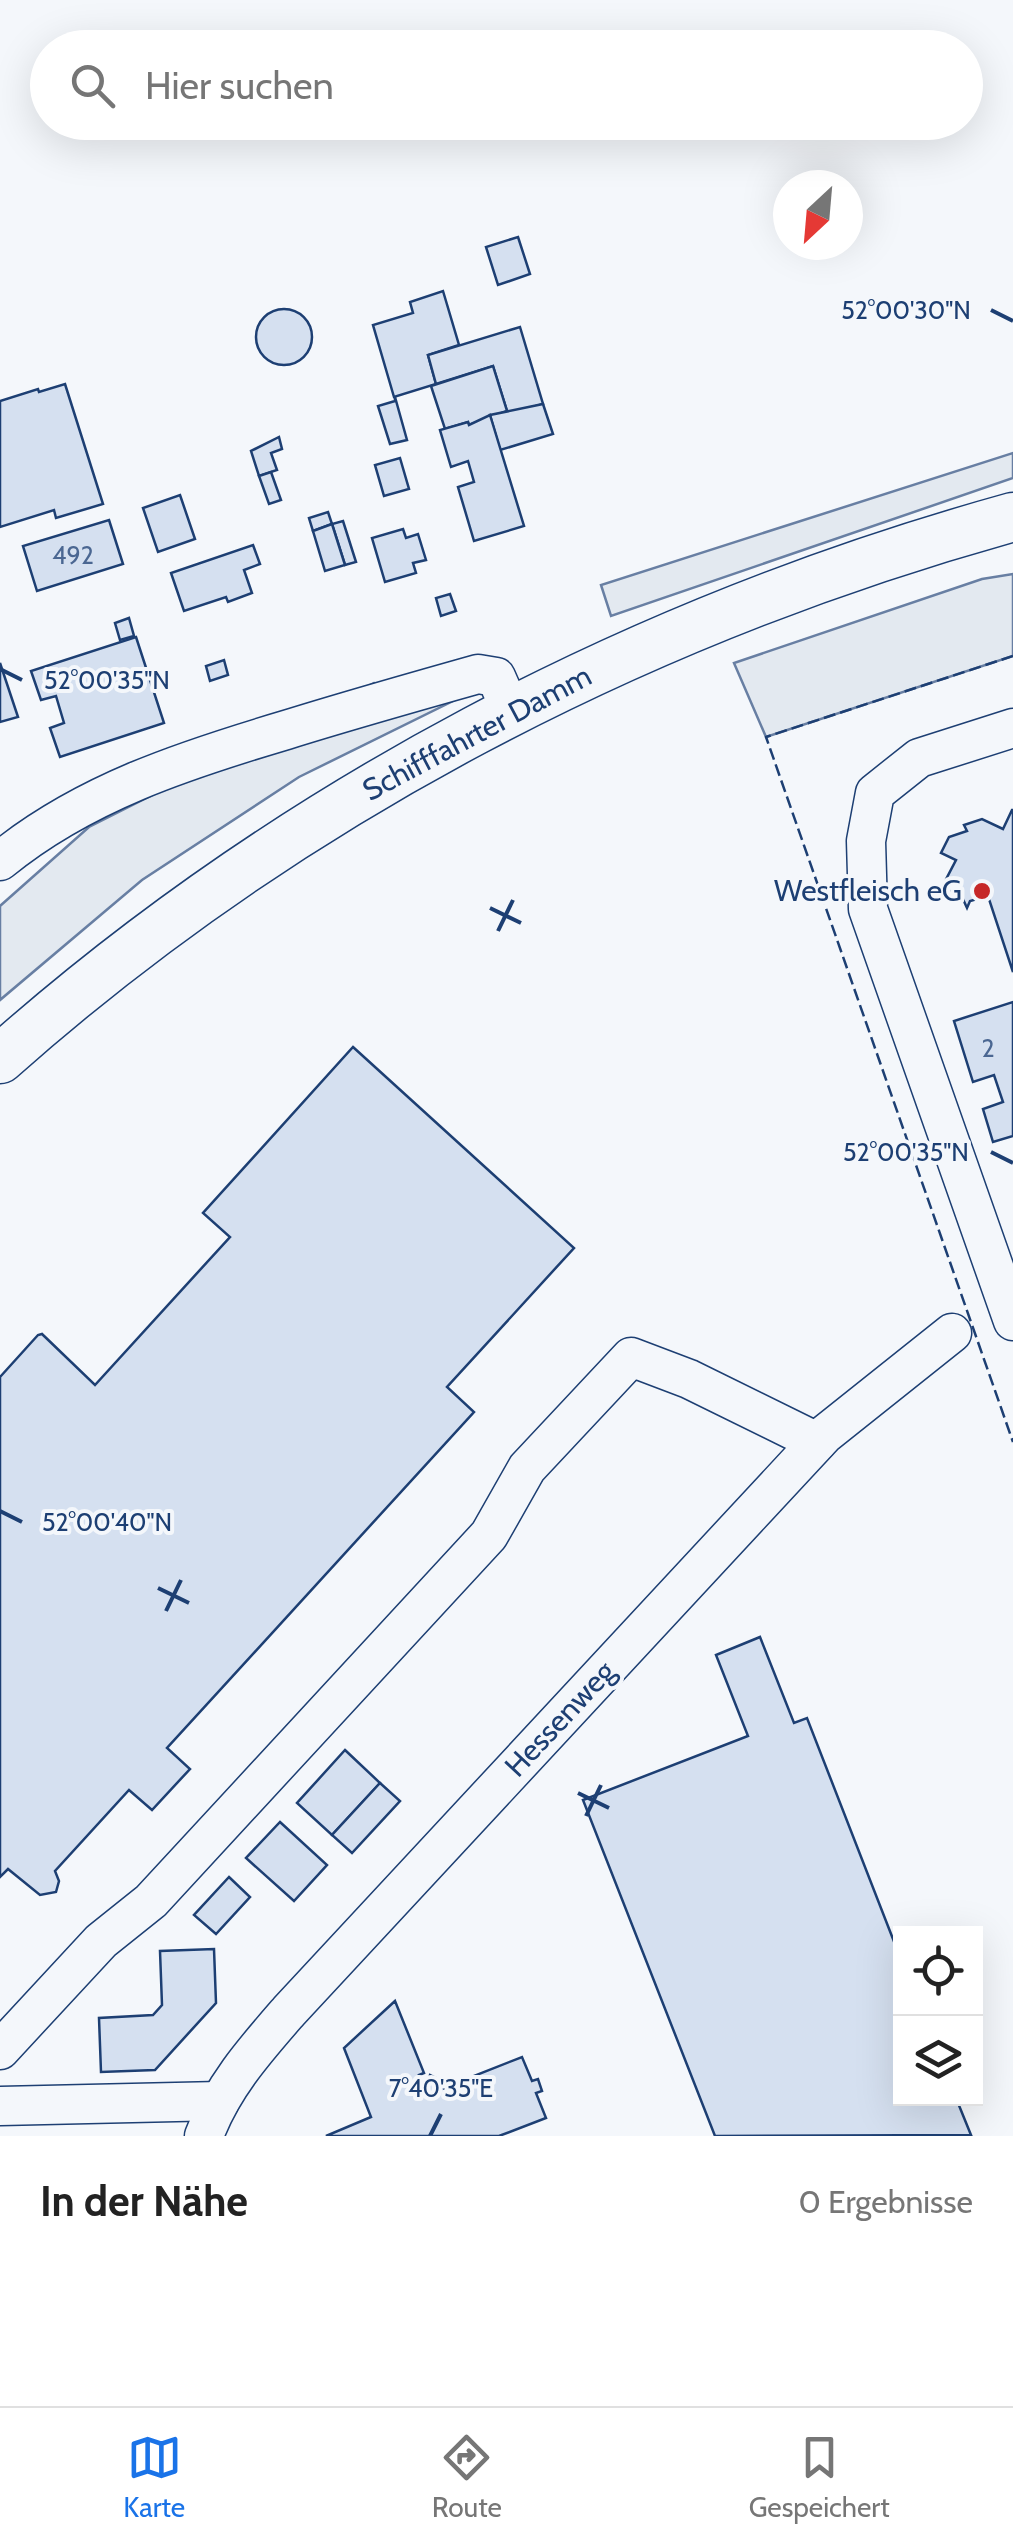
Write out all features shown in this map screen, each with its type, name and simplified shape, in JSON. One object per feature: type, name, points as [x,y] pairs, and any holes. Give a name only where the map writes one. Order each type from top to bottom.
[{"type":"main road","name":"Schifffahrter Damm","points":[[1,1058],[143,943],[262,855],[384,779],[615,662],[728,614],[1013,517]]},
{"type":"street","points":[[0,861],[106,794],[179,762],[340,713],[478,674],[496,677],[511,712]]},
{"type":"street","points":[[1013,728],[919,758],[875,793],[866,841],[868,909],[1013,1321]]},
{"type":"street","name":"Hessenweg","points":[[204,2136],[220,2101],[246,2061],[289,2012],[817,1442],[952,1333]]},
{"type":"street","points":[[0,2050],[101,1941],[152,1901],[489,1535],[527,1468],[630,1356],[817,1442]]},
{"type":"street","points":[[0,2106],[220,2101]]},
{"type":"shaded area","points":[[1013,453],[1013,478],[611,616],[601,585]]},
{"type":"shaded area","points":[[1013,574],[1013,656],[766,737],[734,663],[982,579]]},
{"type":"shaded area","points":[[374,683],[455,700],[299,777],[142,880],[0,1000],[0,906],[89,827]]},
{"type":"building","points":[[518,237],[530,274],[498,285],[486,247]]},
{"type":"building","points":[[443,291],[459,345],[428,355],[436,384],[394,397],[373,325],[413,313],[410,302]]},
{"type":"building","points":[[284,309],[304,317],[312,337],[304,357],[284,365],[264,357],[256,337],[264,317]]},
{"type":"building","points":[[520,327],[543,404],[508,414],[493,366],[436,384],[428,355]]},
{"type":"building","points":[[493,366],[507,411],[445,429],[431,386]]},
{"type":"building","points":[[65,384],[103,504],[56,518],[54,510],[0,527],[0,401]]},
{"type":"building","points":[[395,397],[407,440],[390,444],[378,406],[395,401]]},
{"type":"building","points":[[543,404],[553,434],[500,450],[490,415]]},
{"type":"building","points":[[490,415],[524,526],[474,541],[458,487],[474,482],[468,461],[451,467],[440,430],[468,422],[469,425]]},
{"type":"building","points":[[279,437],[282,449],[271,453],[277,470],[259,476],[251,451]]},
{"type":"building","points":[[400,458],[409,489],[384,496],[375,465]]},
{"type":"building","points":[[271,472],[281,500],[269,504],[259,476]]},
{"type":"building","points":[[180,495],[195,539],[158,552],[143,508]]},
{"type":"building","points":[[328,512],[332,524],[313,531],[309,518]]},
{"type":"building","points":[[109,520],[123,564],[37,591],[23,546]]},
{"type":"building","points":[[343,521],[356,562],[345,565],[332,524]]},
{"type":"building","points":[[332,524],[345,565],[325,571],[313,531]]},
{"type":"building","points":[[403,529],[406,538],[418,534],[426,560],[413,563],[416,573],[385,582],[372,538]]},
{"type":"building","points":[[253,545],[260,564],[244,570],[252,593],[184,611],[171,573]]},
{"type":"building","points":[[450,594],[456,611],[441,616],[436,598]]},
{"type":"building","points":[[129,618],[134,636],[120,640],[115,623]]},
{"type":"building","points":[[136,637],[164,723],[60,757],[50,728],[64,723],[56,696],[41,700],[31,671]]},
{"type":"building","points":[[224,660],[228,675],[210,681],[206,666]]},
{"type":"building","points":[[0,663],[18,717],[0,722]]},
{"type":"building","name":"Westfleisch eG","points":[[1012,810],[1013,972],[988,896],[970,901],[967,908],[962,897],[942,887],[956,860],[941,853],[949,837],[967,831],[964,825],[982,819],[1003,829]]},
{"type":"building","points":[[1013,1002],[1013,1136],[993,1142],[983,1109],[1003,1102],[994,1075],[973,1082],[954,1021]]},
{"type":"building","points":[[353,1047],[574,1248],[447,1387],[474,1412],[167,1748],[190,1769],[152,1810],[129,1790],[55,1871],[59,1881],[56,1892],[40,1895],[8,1869],[0,1877],[0,1377],[42,1334],[95,1385],[230,1237],[203,1213]]},
{"type":"building","points":[[760,1637],[794,1723],[807,1718],[893,1939],[893,2106],[959,2106],[971,2135],[715,2136],[583,1800],[748,1736],[716,1655]]},
{"type":"building","points":[[345,1750],[380,1783],[332,1835],[297,1803]]},
{"type":"building","points":[[380,1783],[400,1801],[352,1853],[332,1835]]},
{"type":"building","points":[[280,1822],[327,1865],[294,1901],[246,1858]]},
{"type":"building","points":[[229,1877],[250,1897],[216,1934],[194,1915]]},
{"type":"building","points":[[214,1949],[216,2003],[155,2070],[101,2072],[99,2018],[153,2015],[162,2005],[160,1951]]},
{"type":"building","points":[[395,2001],[424,2073],[419,2075],[421,2080],[428,2081],[430,2075],[444,2082],[442,2087],[447,2092],[451,2085],[522,2057],[532,2081],[538,2079],[542,2091],[536,2093],[546,2118],[499,2136],[326,2136],[371,2117],[344,2048]]},
{"type":"fence","points":[[1013,656],[766,737],[1013,1442]]},
{"type":"place","name":"Westfleisch eG","points":[[982,891]]}]
